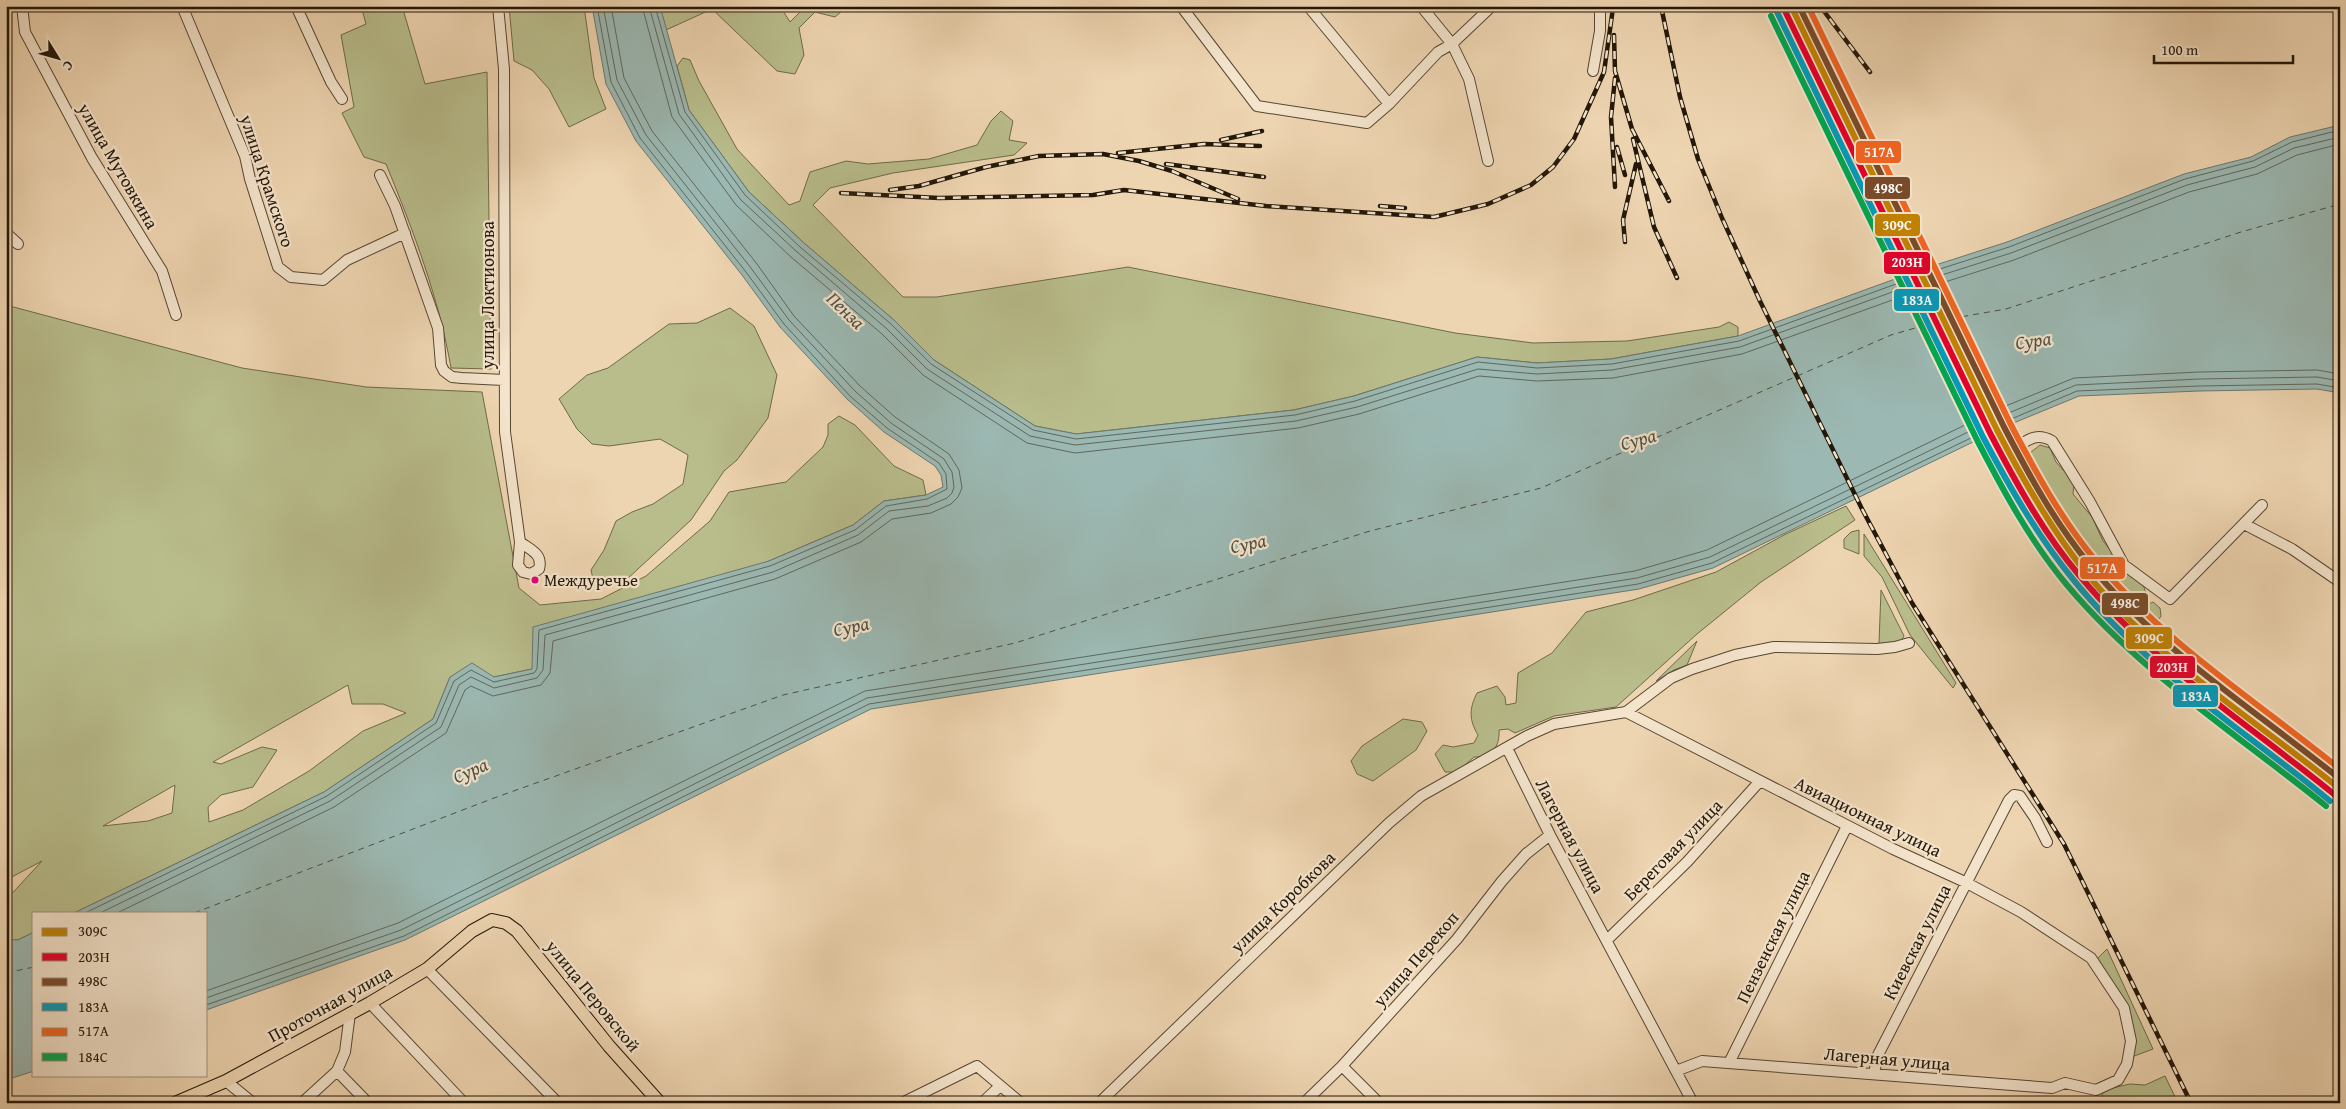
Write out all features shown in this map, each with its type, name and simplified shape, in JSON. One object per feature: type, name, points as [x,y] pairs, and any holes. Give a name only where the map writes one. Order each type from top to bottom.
[{"type":"main road","name":"Проточная улица","points":[[175,1103],[226,1081],[370,1003],[427,969],[472,931],[492,920]]},
{"type":"main road","name":"улица Перовской","points":[[492,920],[506,923],[517,931],[609,1046],[660,1103]]},
{"type":"street","name":"улица Мутовкина","points":[[22,6],[25,32],[92,158],[162,271],[176,315]]},
{"type":"street","name":"улица Крамского","points":[[182,6],[245,156],[250,179],[278,267],[290,277],[323,280],[347,260],[405,233]]},
{"type":"street","points":[[296,6],[330,82],[342,99]]},
{"type":"street","name":"улица Локтионова","points":[[498,6],[504,69],[505,432],[520,542],[518,565],[523,572],[531,574],[539,569],[541,561],[539,555],[520,542]]},
{"type":"street","points":[[1180,6],[1257,106],[1367,123],[1438,52],[1452,44],[1492,6]]},
{"type":"street","points":[[1308,6],[1388,104]]},
{"type":"street","points":[[1421,6],[1452,44],[1469,79],[1488,162]]},
{"type":"street","points":[[1593,71],[1600,31],[1600,6]]},
{"type":"street","points":[[380,175],[395,206],[438,328],[441,365],[444,371],[452,377],[504,380]]},
{"type":"street","points":[[6,233],[18,244]]},
{"type":"street","points":[[2020,445],[2034,436],[2044,437],[2052,441],[2090,502],[2124,565],[2170,599],[2262,505]]},
{"type":"street","points":[[2244,524],[2292,549],[2340,582]]},
{"type":"street","points":[[1626,712],[1670,678],[1735,655],[1774,647],[1877,649],[1909,643]]},
{"type":"street","name":"улица Коробкова","points":[[1099,1103],[1389,823],[1421,796],[1554,724],[1626,712]]},
{"type":"street","name":"Авиационная улица","points":[[1626,712],[1847,826],[1965,882],[2021,912],[2092,958],[2124,1008],[2131,1041],[2127,1064],[2118,1080],[2096,1090]]},
{"type":"street","name":"Лагерная улица","points":[[1507,748],[1550,835],[1693,1103]]},
{"type":"street","name":"Береговая улица","points":[[1607,940],[1687,862],[1760,781]]},
{"type":"street","name":"Киевская улица","points":[[1874,1074],[1878,1055],[1965,882],[2009,800],[2014,796],[2020,796],[2035,818],[2047,842]]},
{"type":"street","name":"Пензенская улица","points":[[1729,1063],[1847,826]]},
{"type":"street","name":"улица Перекоп","points":[[1304,1103],[1342,1066],[1457,939],[1502,881],[1526,854],[1550,835]]},
{"type":"street","points":[[427,969],[558,1103]]},
{"type":"street","points":[[370,1003],[464,1103]]},
{"type":"street","points":[[302,1103],[337,1071],[346,1052],[350,1013]]},
{"type":"street","name":"Лагерная улица","points":[[1676,1070],[1702,1062],[1729,1063],[2052,1088],[2065,1083],[2096,1090]]},
{"type":"street","points":[[902,1103],[977,1066],[1021,1103]]},
{"type":"street","points":[[1342,1066],[1379,1103]]},
{"type":"street","points":[[337,1071],[368,1103]]},
{"type":"street","points":[[226,1081],[254,1103]]},
{"type":"street","points":[[982,1103],[1000,1086]]},
{"type":"green space","points":[[361,6],[402,6],[425,84],[487,72],[491,369],[451,368],[440,316],[424,264],[386,164],[364,157],[342,113],[354,107],[341,35],[366,24]]},
{"type":"green space","points":[[509,6],[584,6],[594,78],[606,109],[569,127],[549,89],[532,70],[514,61]]},
{"type":"green space","points":[[660,6],[780,6],[790,22],[806,6],[848,6],[835,17],[815,12],[799,28],[804,55],[795,74],[777,71],[712,9],[666,30]]},
{"type":"green space","points":[[683,58],[690,60],[699,81],[737,149],[789,205],[800,201],[810,172],[846,161],[868,164],[929,159],[977,145],[991,121],[1001,111],[1013,121],[1009,140],[1027,143],[1014,155],[893,173],[830,188],[813,205],[903,297],[937,297],[1128,267],[1455,333],[1533,343],[1627,341],[1719,327],[1729,322],[1738,327],[1738,336],[1611,359],[1537,363],[1477,357],[1354,396],[1294,410],[1076,434],[1035,426],[934,360],[895,321],[804,243],[749,192],[689,110],[677,66]]},
{"type":"green space","points":[[6,305],[242,368],[366,387],[482,392],[519,588],[540,605],[601,599],[646,576],[710,521],[729,492],[786,482],[823,447],[828,435],[828,424],[839,416],[855,425],[894,466],[923,480],[926,495],[884,501],[853,525],[769,561],[532,669],[494,677],[450,677],[433,719],[324,792],[76,912],[32,912],[32,933],[18,940],[6,939],[6,900],[42,861],[6,880]],"holes":[[[348,685],[352,704],[383,704],[406,713],[363,731],[309,771],[243,810],[209,822],[208,807],[221,795],[253,787],[277,750],[262,747],[221,764],[213,762]],[[175,785],[172,813],[148,821],[103,826]]]},
{"type":"green space","points":[[730,308],[754,326],[777,375],[768,418],[737,460],[724,471],[691,520],[626,580],[593,579],[591,570],[604,550],[616,521],[653,504],[683,484],[688,455],[660,439],[609,446],[592,444],[577,429],[559,399],[587,375],[608,368],[669,324],[697,323]]},
{"type":"green space","points":[[2040,445],[2050,448],[2056,462],[2074,482],[2073,494],[2092,517],[2103,541],[2128,572],[2144,587],[2146,595],[2138,603],[2143,607],[2153,602],[2160,608],[2161,616],[2159,619],[2148,610],[2139,618],[2104,581],[2073,541],[2018,457],[2024,457],[2034,466],[2030,453]]},
{"type":"green space","points":[[1846,506],[1855,520],[1761,582],[1697,634],[1616,707],[1554,716],[1515,733],[1508,729],[1499,730],[1498,741],[1494,750],[1486,755],[1474,757],[1457,772],[1445,772],[1435,754],[1443,745],[1453,747],[1474,743],[1478,735],[1471,714],[1477,693],[1497,686],[1505,697],[1506,705],[1516,703],[1518,673],[1552,653],[1586,612],[1633,600],[1716,572],[1784,535]]},
{"type":"green space","points":[[1859,530],[1859,554],[1844,548],[1844,539],[1851,532]]},
{"type":"green space","points":[[1864,534],[1956,683],[1953,688],[1910,635],[1882,577],[1864,556]]},
{"type":"green space","points":[[1881,590],[1904,636],[1901,641],[1884,645],[1879,643]]},
{"type":"green space","points":[[1697,641],[1687,665],[1674,670],[1656,681]]},
{"type":"green space","points":[[1403,719],[1422,722],[1427,731],[1416,750],[1373,781],[1357,774],[1351,761],[1362,746]]},
{"type":"green space","points":[[2107,949],[2153,1049],[2129,1058],[2133,1041],[2097,959]]},
{"type":"green space","points":[[2165,1076],[2178,1103],[2101,1103],[2100,1100],[2104,1090],[2130,1084],[2145,1085]]},
{"type":"water","points":[[592,6],[660,6],[689,110],[749,192],[804,243],[895,321],[934,360],[1035,426],[1076,434],[1294,410],[1354,396],[1477,357],[1537,363],[1611,359],[1738,336],[1917,271],[2007,242],[2184,174],[2251,157],[2290,137],[2340,125],[2340,393],[2317,389],[2079,396],[2004,427],[1713,568],[1639,589],[871,709],[405,940],[208,1009],[208,912],[76,912],[324,792],[433,719],[450,677],[472,663],[494,677],[532,669],[533,627],[769,561],[853,525],[884,501],[926,495],[943,487],[941,475],[935,466],[884,432],[847,399],[780,327],[742,275],[636,141],[606,84]]},
{"type":"water","points":[[32,933],[32,1072],[6,1080],[6,939],[18,940]]},
{"type":"ferry route","points":[[197,912],[494,798],[783,695],[1015,643],[1370,531],[1541,488],[1891,335],[1943,320],[2006,309],[2241,232],[2340,204]]},
{"type":"ferry route","points":[[6,973],[32,967]]},
{"type":"railway","points":[[1661,6],[1680,97],[1698,159],[1722,218],[1760,301],[1862,509],[1912,603],[2064,844],[2191,1103]]},
{"type":"railway","points":[[1798,6],[1810,31]]},
{"type":"railway","points":[[1808,6],[1846,123]]},
{"type":"railway","points":[[1820,6],[1870,72]]},
{"type":"railway","points":[[841,193],[939,198],[1093,195],[1124,190],[1266,206],[1434,217],[1488,204],[1531,185],[1553,167],[1574,139],[1604,72],[1613,8]]},
{"type":"railway","points":[[1614,35],[1615,71],[1632,129],[1669,201]]},
{"type":"railway","points":[[1615,78],[1611,117],[1615,187]]},
{"type":"railway","points":[[1221,140],[1262,131]]},
{"type":"railway","points":[[1633,139],[1654,227],[1677,278]]},
{"type":"railway","points":[[1118,153],[1204,144],[1260,146]]},
{"type":"railway","points":[[1617,147],[1625,175]]},
{"type":"railway","points":[[890,190],[919,186],[986,167],[1039,156],[1103,154],[1139,161],[1172,171],[1238,199]]},
{"type":"railway","points":[[1166,164],[1264,177]]},
{"type":"railway","points":[[1625,242],[1623,220],[1636,164]]},
{"type":"railway","points":[[1380,206],[1405,208]]},
{"type":"transit line","name":"309С","points":[[1791,6],[1997,430],[2047,519],[2083,569],[2140,631],[2172,659],[2340,789]]},
{"type":"transit line","name":"498С","points":[[1799,6],[2004,427],[2033,481],[2065,532],[2090,565],[2146,625],[2209,678],[2340,779]]},
{"type":"transit line","name":"517А","points":[[1808,6],[2010,423],[2039,477],[2071,528],[2096,561],[2152,619],[2213,671],[2340,769]]},
{"type":"transit line","name":"203Н","points":[[1784,9],[1990,433],[2020,489],[2054,542],[2107,607],[2137,636],[2201,691],[2335,795]]},
{"type":"transit line","name":"183А","points":[[1777,12],[1983,437],[2013,492],[2047,545],[2100,610],[2162,669],[2330,801]]},
{"type":"transit line","name":"184С","points":[[1771,16],[1977,440],[2007,496],[2041,551],[2095,617],[2126,646],[2191,702],[2326,806]]},
{"type":"place","name":"Междуречье","points":[[535,580]]},
{"type":"water label","name":"Пенза","points":[[846,310]]},
{"type":"water label","name":"Сура","points":[[2033,340]]},
{"type":"water label","name":"Сура","points":[[1638,439]]},
{"type":"water label","name":"Сура","points":[[1248,543]]},
{"type":"water label","name":"Сура","points":[[851,626]]},
{"type":"water label","name":"Сура","points":[[470,770]]}]
